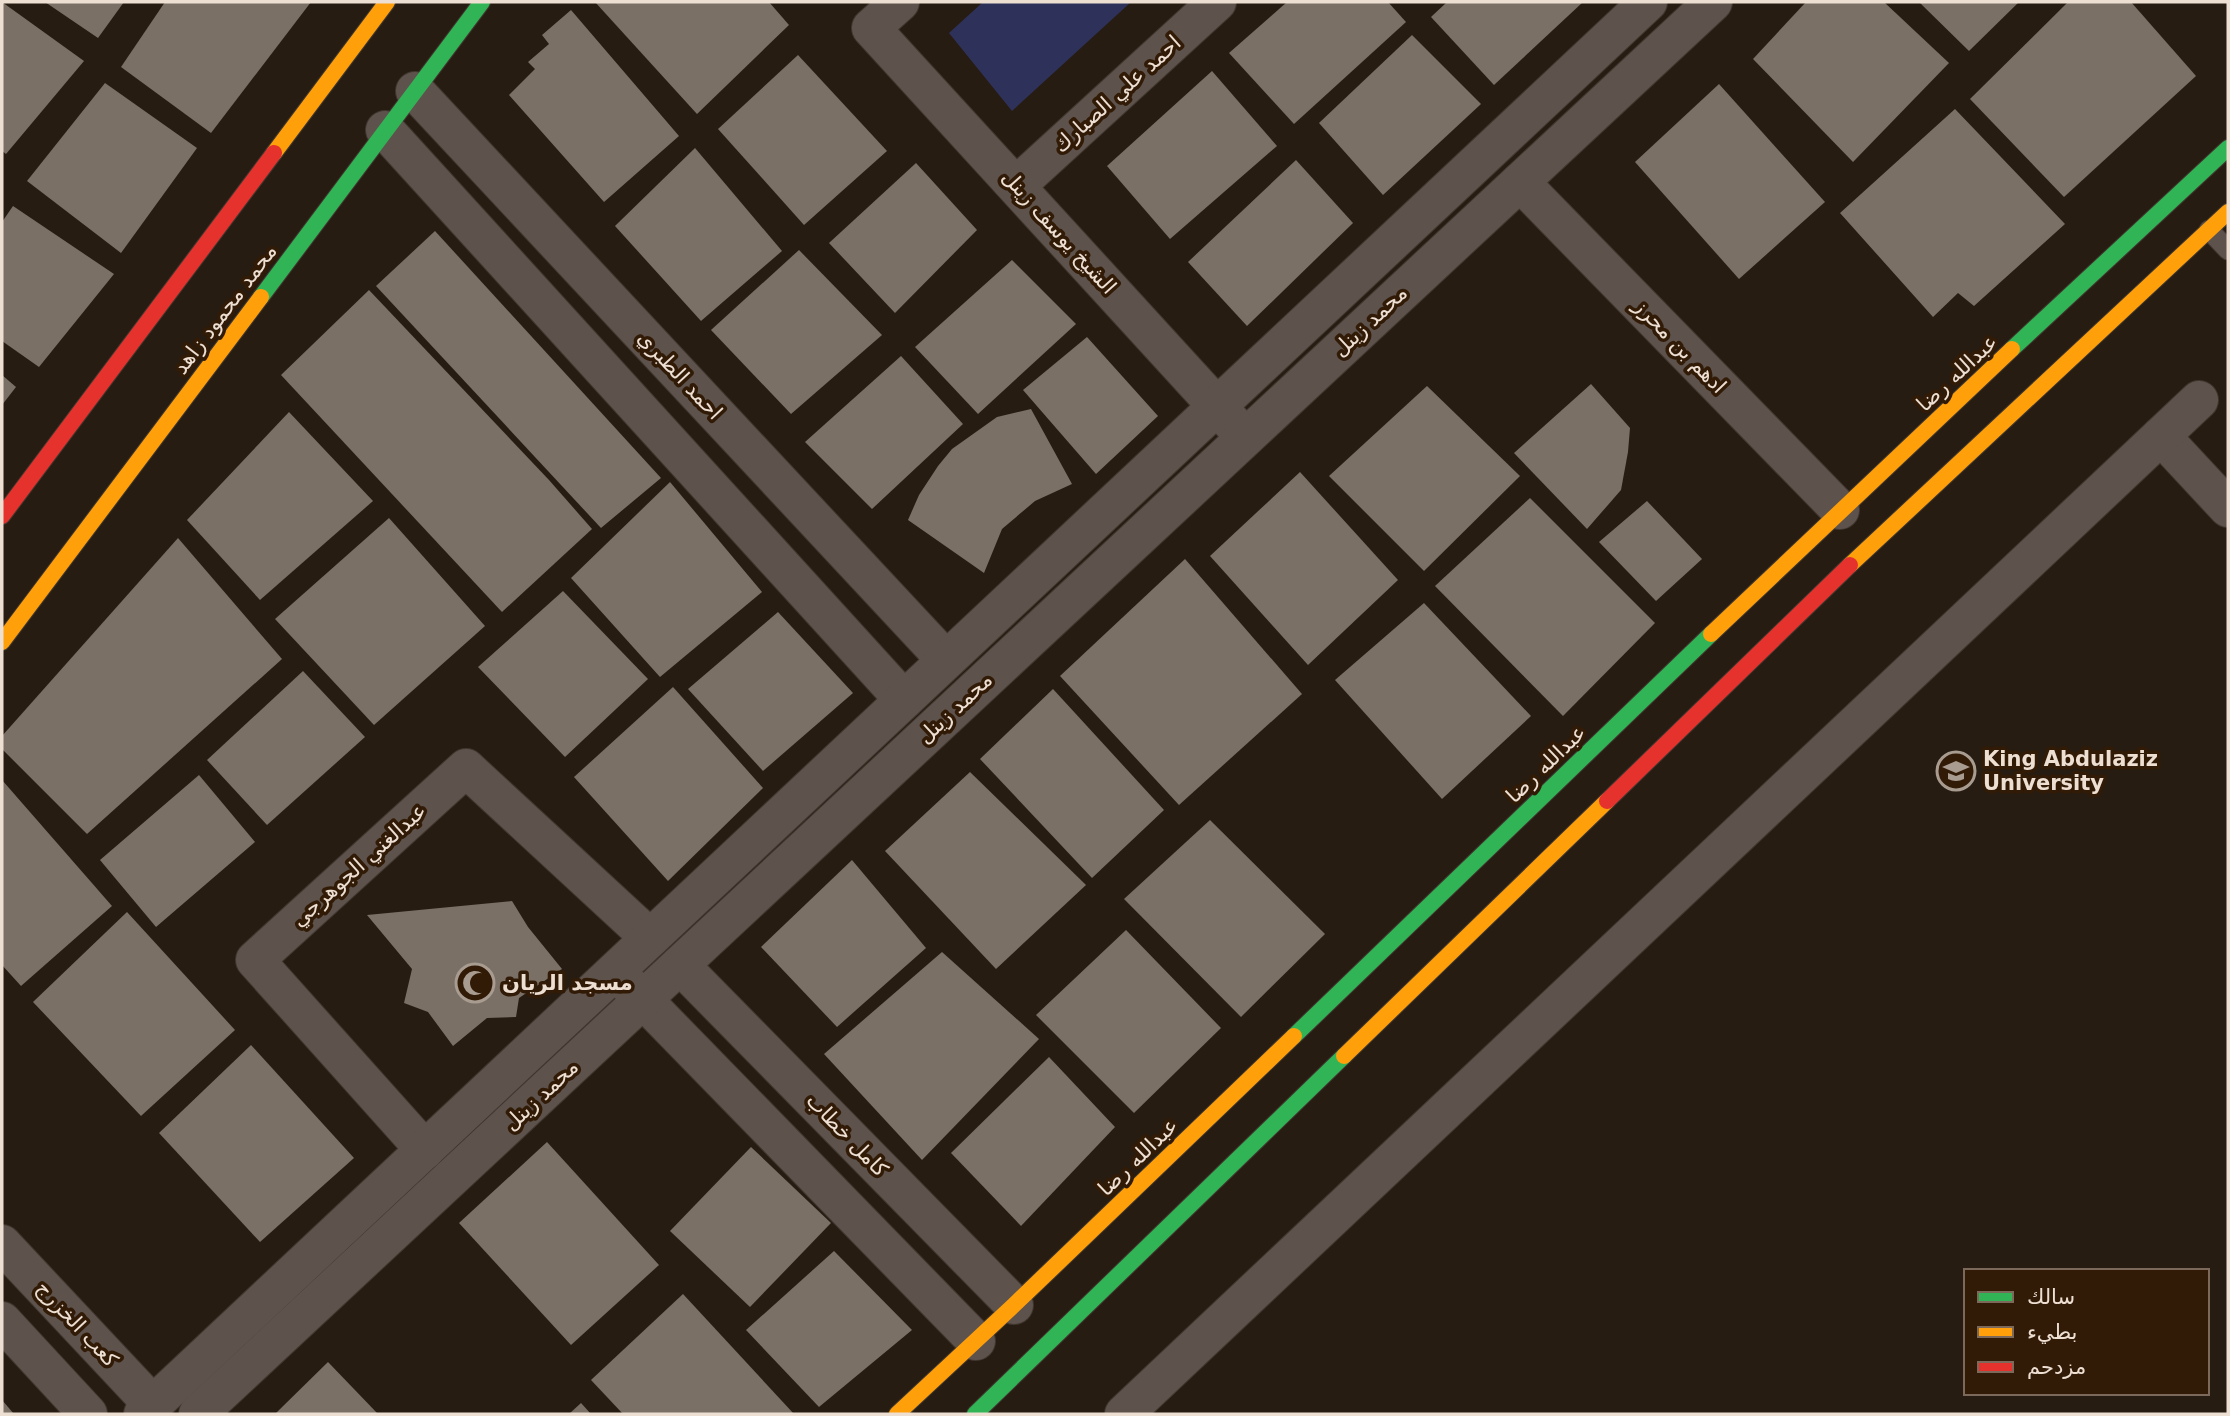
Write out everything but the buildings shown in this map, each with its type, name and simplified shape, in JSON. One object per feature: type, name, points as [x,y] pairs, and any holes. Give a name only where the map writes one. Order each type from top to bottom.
[{"type":"street","points":[[2,516],[387,2]]},
{"type":"street","name":"محمد محمود زاهد","points":[[2,642],[482,2]]},
{"type":"street","name":"الشيخ يوسف زينل","points":[[900,2],[871,28],[1246,437]]},
{"type":"street","name":"احمد علي الصبارك","points":[[1017,185],[1217,2]]},
{"type":"street","name":"محمد زينل","points":[[148,1410],[1648,2]]},
{"type":"street","name":"محمد زينل","points":[[198,1414],[1713,2]]},
{"type":"street","name":"احمد الطبري","points":[[415,91],[946,660]]},
{"type":"street","points":[[385,130],[904,700]]},
{"type":"street","name":"عبدالله رضا","points":[[897,1414],[1014,1306],[1840,510],[2228,148]]},
{"type":"street","name":"ادهم بن محرز","points":[[1520,182],[1840,510]]},
{"type":"street","points":[[975,1414],[1902,514],[2228,212]]},
{"type":"street","points":[[1124,1414],[2199,400]]},
{"type":"street","points":[[2161,436],[2228,508]]},
{"type":"street","name":"عبدالغني الجوهرجي","points":[[425,1150],[255,960],[466,768],[650,938]]},
{"type":"street","name":"كامل خطاب","points":[[680,965],[1014,1306]]},
{"type":"street","points":[[615,971],[976,1341]]},
{"type":"street","name":"كعب الخزرج","points":[[2,1244],[148,1410]]},
{"type":"street","points":[[2,1321],[88,1414]]},
{"type":"lane","points":[[2209,230],[2228,250]]},
{"type":"shaded area","points":[[983,2],[1131,2],[1012,111],[949,33]]},
{"type":"traffic: fast","points":[[261,297],[482,2]]},
{"type":"traffic: fast","points":[[2012,349],[2228,148]]},
{"type":"traffic: fast","points":[[1294,1036],[1711,634]]},
{"type":"traffic: fast","points":[[975,1414],[1344,1056]]},
{"type":"traffic: slow","points":[[274,153],[387,2]]},
{"type":"traffic: slow","points":[[1850,565],[2228,212]]},
{"type":"traffic: slow","points":[[2,642],[261,297]]},
{"type":"traffic: slow","points":[[1711,634],[2012,349]]},
{"type":"traffic: slow","points":[[1344,1056],[1607,801]]},
{"type":"traffic: slow","points":[[897,1414],[1294,1036]]},
{"type":"traffic: jam","points":[[2,516],[274,153]]},
{"type":"traffic: jam","points":[[1607,801],[1850,565]]},
{"type":"place","name":"King Abdulaziz University","points":[[1956,771]]},
{"type":"place","name":"مسجد الريان","points":[[475,983]]}]
